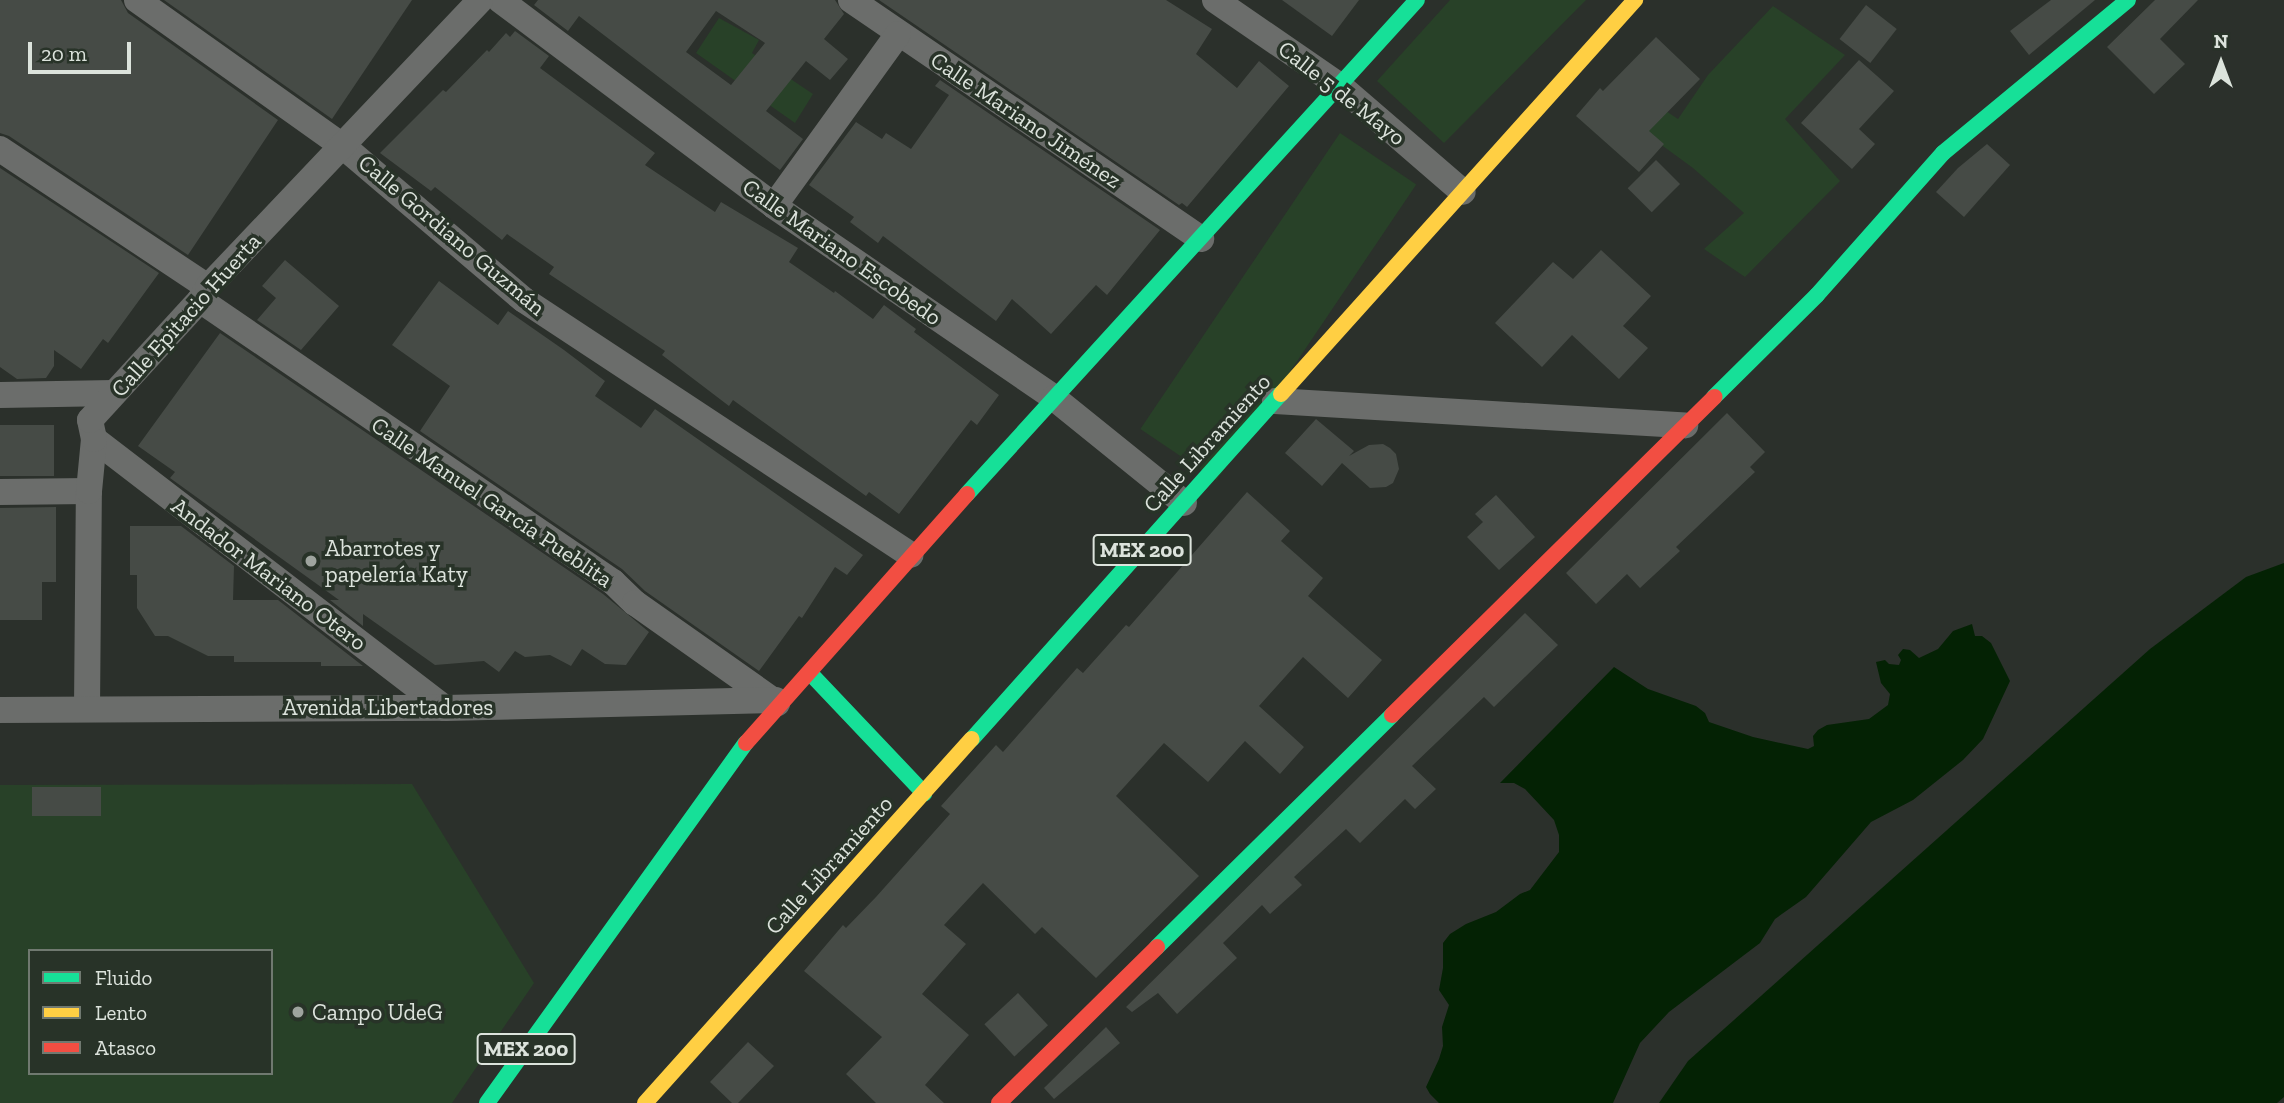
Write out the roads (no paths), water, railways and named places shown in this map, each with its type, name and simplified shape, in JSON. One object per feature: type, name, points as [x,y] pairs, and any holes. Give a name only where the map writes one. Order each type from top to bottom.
[{"type":"main road","name":"MEX 200","points":[[487,1103],[739,751],[778,704],[810,673],[911,555],[1417,0]]},
{"type":"main road","name":"Calle Libramiento","points":[[646,1101],[1635,0]]},
{"type":"main road","points":[[999,1103],[1488,616],[1817,295],[1943,153],[2128,0]]},
{"type":"main road","points":[[810,673],[924,793]]},
{"type":"street","name":"Calle Gordiano Guzmán","points":[[137,0],[344,146],[524,300],[911,555]]},
{"type":"street","name":"Calle Epitacio Huerta","points":[[87,708],[89,491],[94,439],[90,421],[204,293],[480,0]]},
{"type":"street","name":"Calle Mariano Escobedo","points":[[500,0],[774,206],[1054,398],[1184,503]]},
{"type":"street","name":"Calle Mariano Jiménez","points":[[851,0],[1201,239]]},
{"type":"street","name":"Calle 5 de Mayo","points":[[1215,0],[1340,86],[1463,192]]},
{"type":"street","points":[[774,206],[898,34]]},
{"type":"street","name":"Calle Manuel García Pueblita","points":[[0,149],[613,582],[635,603],[778,704]]},
{"type":"street","points":[[0,395],[114,393]]},
{"type":"street","points":[[1275,401],[1685,425]]},
{"type":"street","name":"Andador Mariano Otero","points":[[94,439],[444,708]]},
{"type":"street","points":[[0,492],[89,491]]},
{"type":"street","name":"Avenida Libertadores","points":[[0,710],[778,704]]},
{"type":"place","name":"Abarrotes y papelería Katy","points":[[311,561]]},
{"type":"place","name":"Campo UdeG","points":[[298,1012]]}]
